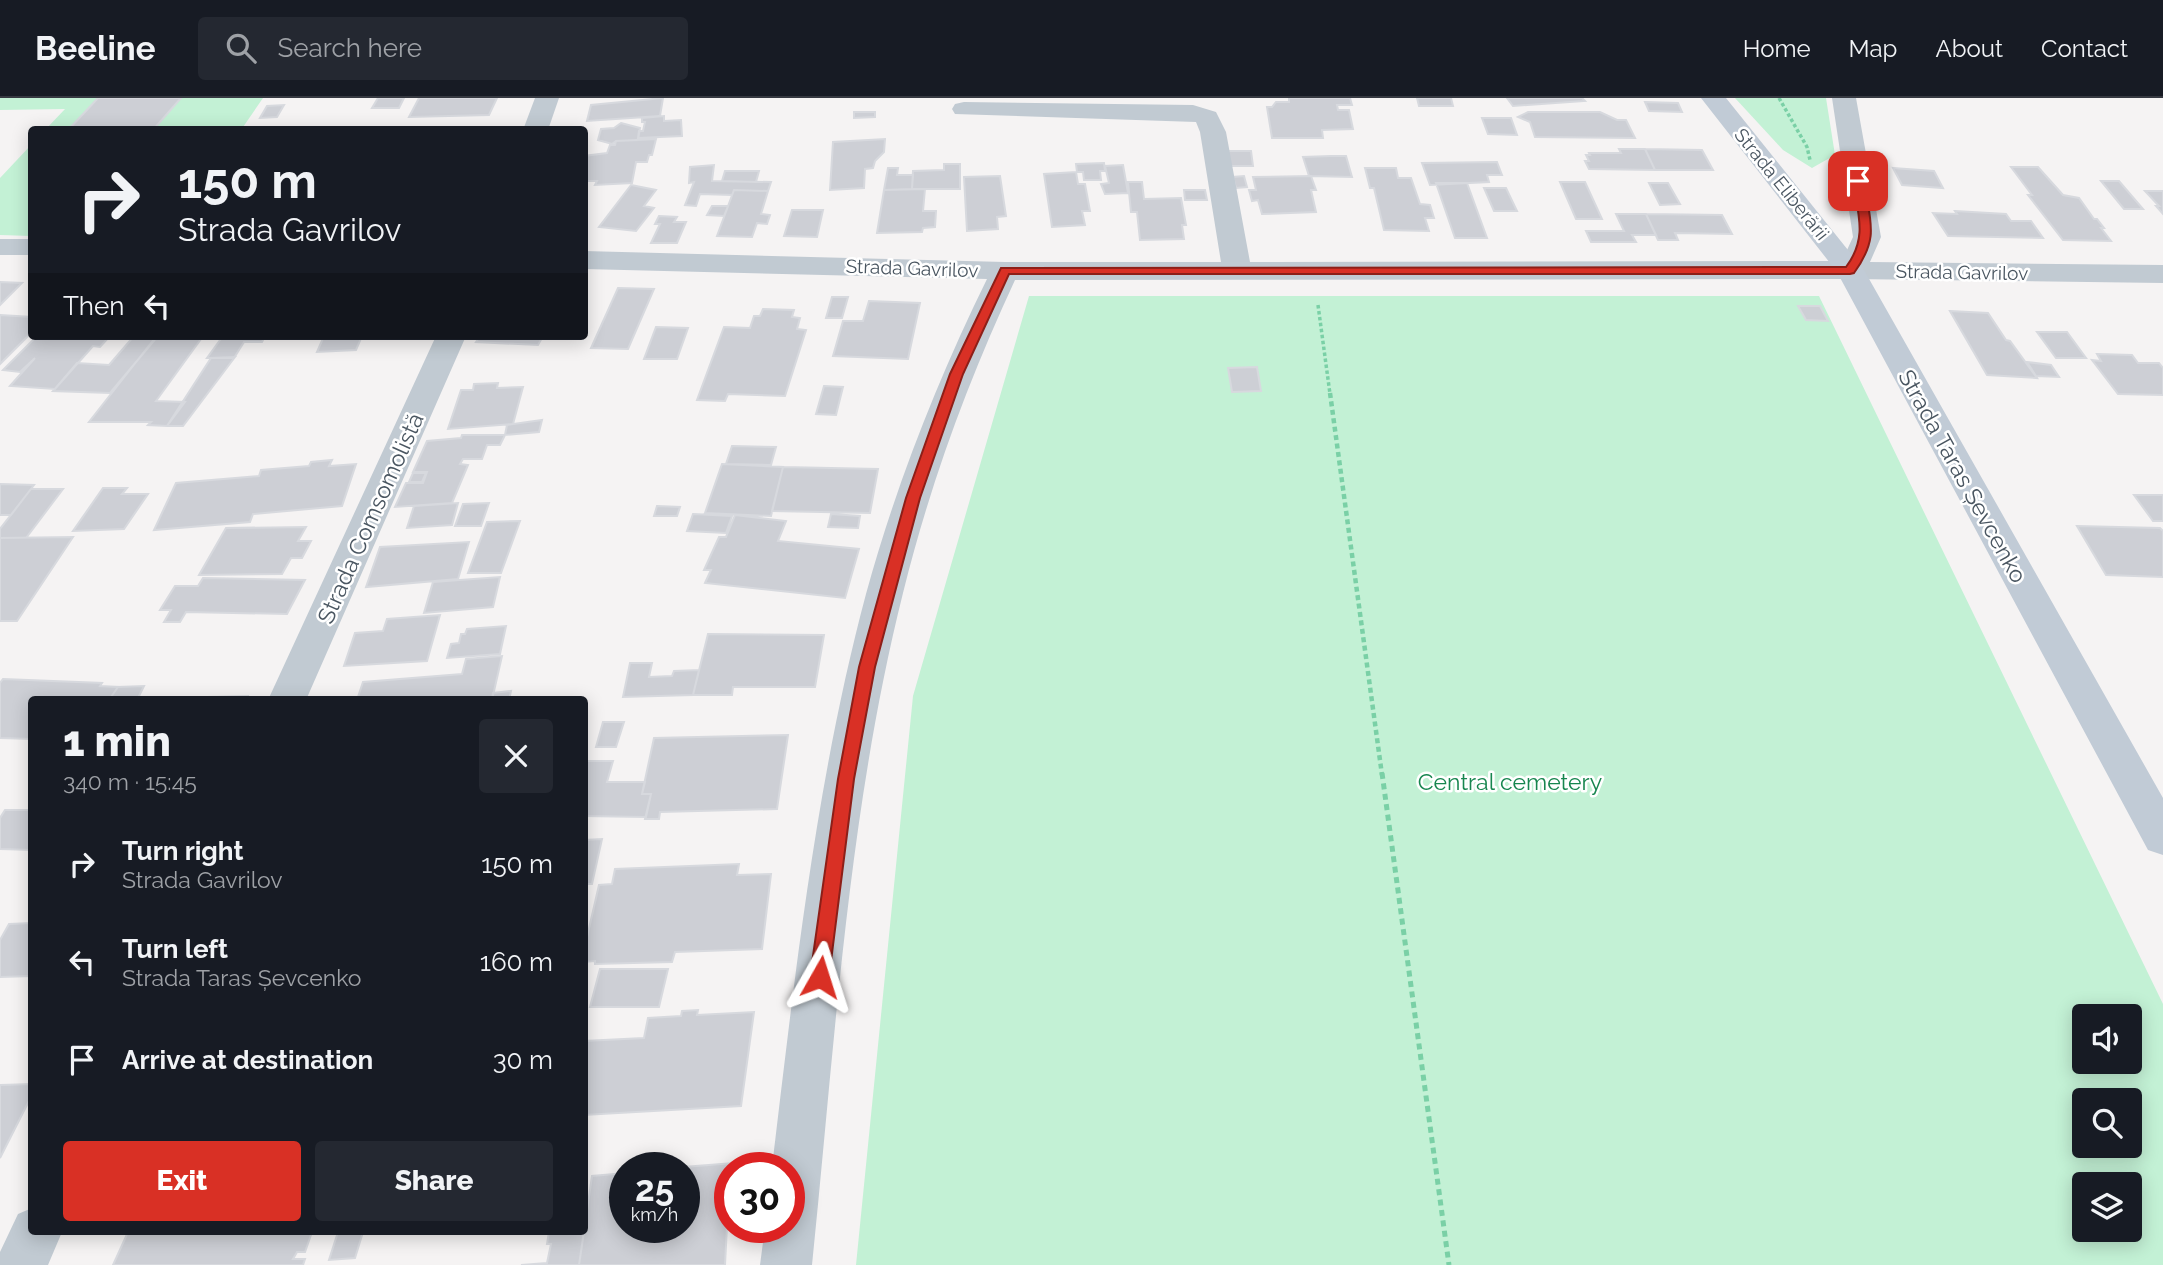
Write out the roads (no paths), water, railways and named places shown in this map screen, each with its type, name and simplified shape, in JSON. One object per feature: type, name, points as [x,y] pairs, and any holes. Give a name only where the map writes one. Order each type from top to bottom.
[{"type":"main road","name":"Strada Eliberării","points":[[1713,98],[1850,270]]},
{"type":"main road","name":"Strada Taras Șevcenko","points":[[1850,270],[2163,837]]},
{"type":"street","points":[[536,126],[547,98]]},
{"type":"street","points":[[1844,98],[1867,237],[1862,253],[1850,270]]},
{"type":"street","points":[[964,109],[1193,112],[1207,117],[1213,132],[1237,270]]},
{"type":"street","points":[[0,247],[28,247]]},
{"type":"street","name":"Strada Gavrilov","points":[[588,260],[1005,271],[1850,270],[2163,274]]},
{"type":"street","points":[[786,1265],[825,924],[846,779],[867,667],[913,498],[957,374],[1005,271]]},
{"type":"street","name":"Strada Comsomolistă","points":[[289,696],[449,340]]},
{"type":"street","points":[[21,1265],[35,1235]]},
{"type":"park label","name":"Central cemetery","points":[[1510,781]]}]
